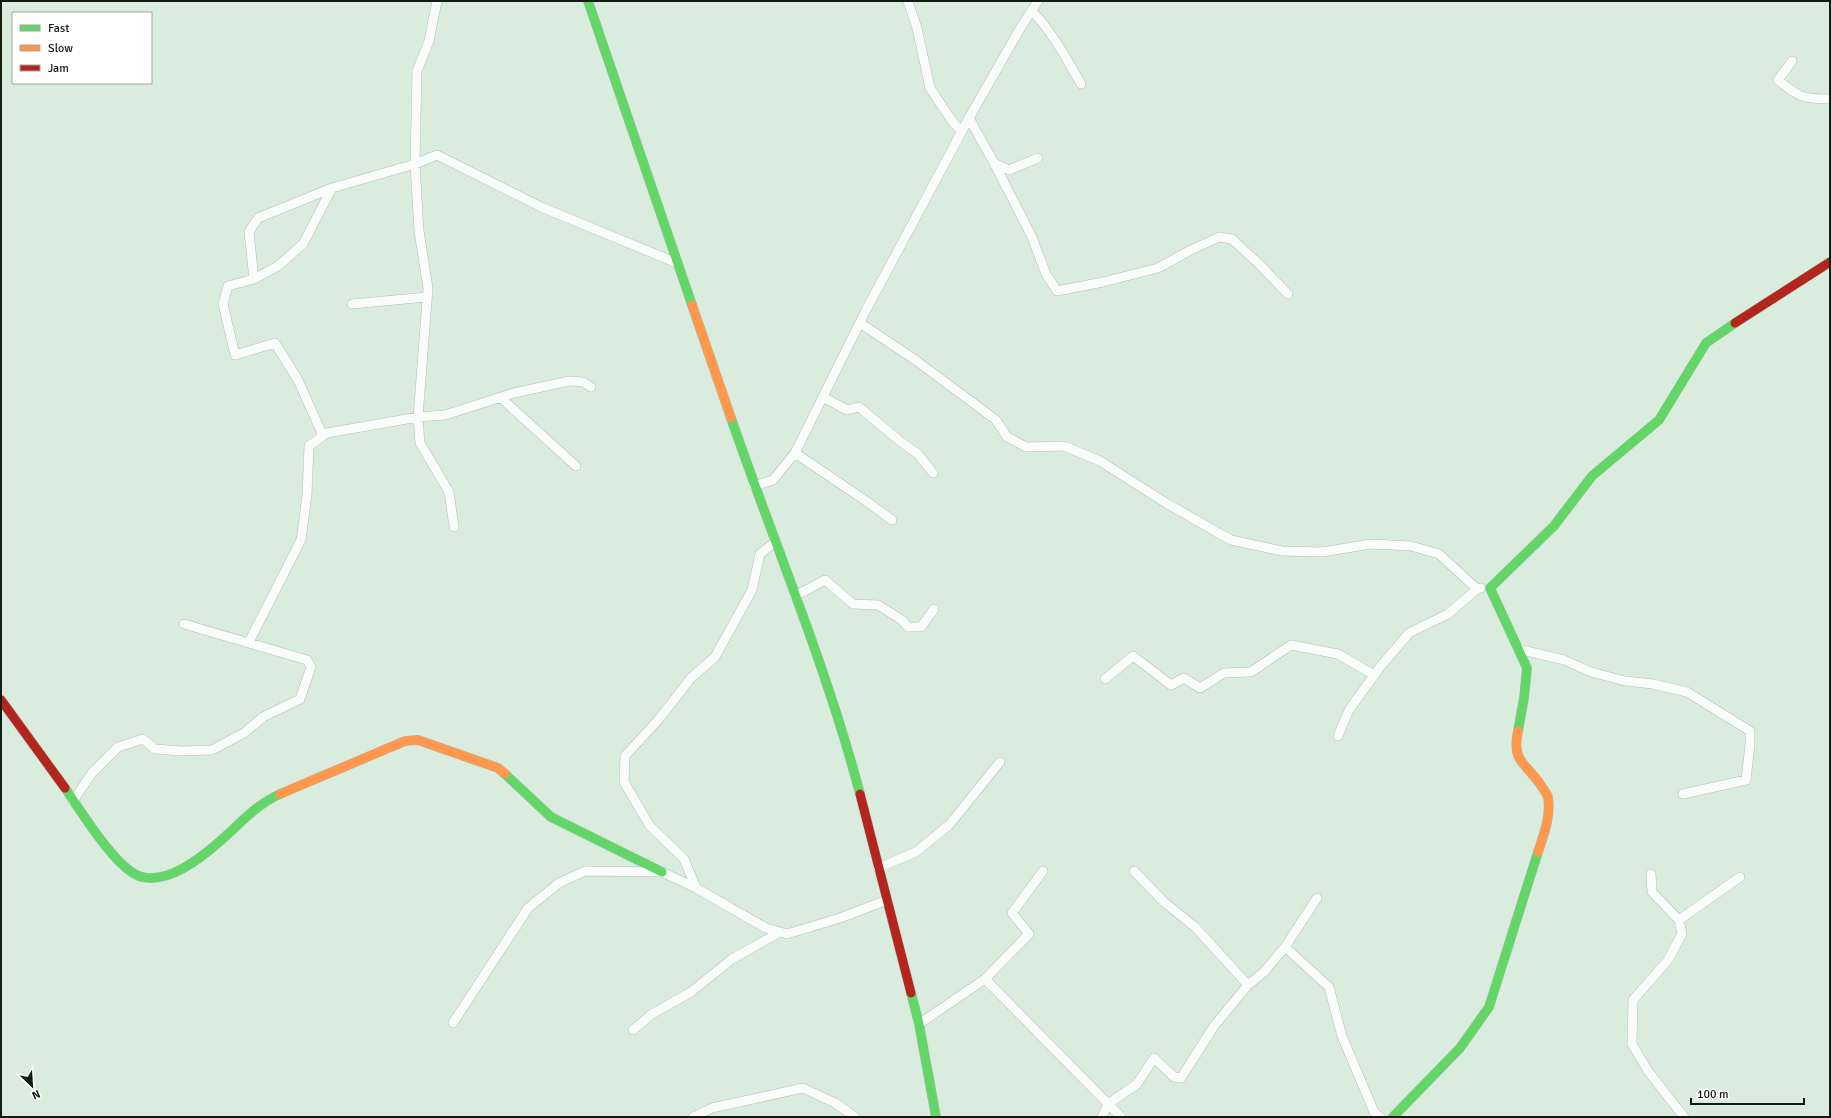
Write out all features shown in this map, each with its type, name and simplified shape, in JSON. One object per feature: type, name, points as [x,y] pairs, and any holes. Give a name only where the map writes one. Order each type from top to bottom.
[{"type":"street","points":[[437,1],[429,41],[417,71],[415,164],[419,231],[428,288],[418,417],[420,443],[449,492],[454,527]]},
{"type":"street","points":[[588,1],[754,486],[825,677],[846,741],[919,1024],[936,1117]]},
{"type":"street","points":[[908,1],[917,28],[930,88],[952,121],[962,132]]},
{"type":"street","points":[[754,486],[772,480],[795,453],[860,323],[969,118],[1038,1]]},
{"type":"street","points":[[1032,11],[1044,23],[1059,44],[1081,84]]},
{"type":"street","points":[[1792,61],[1778,80],[1793,93],[1806,99],[1830,99]]},
{"type":"street","points":[[969,118],[994,162],[1032,237],[1046,274],[1057,291],[1103,282],[1158,268],[1189,250],[1219,237],[1232,239],[1288,294]]},
{"type":"street","points":[[254,279],[249,232],[258,218],[332,188],[415,164],[437,155],[478,177],[541,207],[677,263]]},
{"type":"street","points":[[994,162],[1009,170],[1038,158]]},
{"type":"street","points":[[323,436],[298,380],[275,343],[236,355],[223,304],[228,286],[254,279],[278,266],[303,244],[332,188]]},
{"type":"street","points":[[1338,736],[1349,710],[1374,675],[1408,633],[1448,614],[1476,589],[1490,588],[1554,526],[1592,476],[1659,420],[1706,343],[1720,332],[1830,262]]},
{"type":"street","points":[[352,304],[427,297]]},
{"type":"street","points":[[860,323],[914,359],[996,420],[1007,437],[1026,447],[1064,446],[1100,461],[1166,503],[1231,540],[1282,551],[1322,552],[1371,544],[1411,546],[1439,554],[1476,589]]},
{"type":"street","points":[[249,642],[301,540],[308,495],[309,446],[327,433],[418,417],[445,415],[535,388],[569,381],[583,382],[591,387]]},
{"type":"street","points":[[823,397],[847,410],[858,407],[918,454],[933,473]]},
{"type":"street","points":[[501,398],[576,466]]},
{"type":"street","points":[[795,453],[892,520]]},
{"type":"street","points":[[696,888],[684,859],[650,826],[624,782],[625,756],[659,719],[691,678],[715,657],[752,590],[760,554],[775,542]]},
{"type":"street","points":[[795,596],[824,580],[853,604],[878,605],[902,620],[908,627],[921,628],[934,609]]},
{"type":"street","points":[[1393,1117],[1460,1048],[1490,1007],[1547,824],[1548,796],[1537,779],[1519,760],[1515,744],[1528,668],[1490,588]]},
{"type":"street","points":[[73,801],[92,774],[118,747],[143,739],[155,749],[181,751],[212,750],[244,733],[263,717],[300,699],[311,667],[307,660],[184,624]]},
{"type":"street","points":[[1106,679],[1133,656],[1171,685],[1184,678],[1200,688],[1224,672],[1251,672],[1291,646],[1338,654],[1374,675]]},
{"type":"street","points":[[1518,649],[1564,660],[1591,672],[1624,681],[1653,684],[1687,692],[1750,731],[1746,780],[1683,794]]},
{"type":"street","points":[[1,700],[73,801],[118,860],[134,874],[143,877],[161,877],[182,869],[217,844],[248,814],[276,796],[387,748],[405,741],[418,740],[498,768],[551,817],[696,888],[766,928],[787,934],[840,918],[887,900]]},
{"type":"street","points":[[878,868],[916,852],[949,825],[1000,762]]},
{"type":"street","points":[[919,1024],[985,979],[1029,934],[1012,913],[1043,870]]},
{"type":"street","points":[[453,1024],[528,908],[559,883],[585,871],[662,872]]},
{"type":"street","points":[[1134,871],[1164,902],[1195,927],[1248,985]]},
{"type":"street","points":[[1651,874],[1652,892],[1679,920],[1682,934],[1668,960],[1633,1000],[1632,1044],[1648,1071],[1684,1117]]},
{"type":"street","points":[[1679,920],[1740,877]]},
{"type":"street","points":[[1102,1117],[1108,1104],[1137,1084],[1154,1058],[1174,1077],[1181,1078],[1214,1026],[1248,985],[1264,972],[1285,947],[1317,898]]},
{"type":"street","points":[[633,1030],[652,1014],[691,992],[732,959],[780,932]]},
{"type":"street","points":[[1285,947],[1329,987],[1342,1036],[1374,1112],[1380,1117]]},
{"type":"street","points":[[985,979],[1122,1117]]},
{"type":"street","points":[[693,1117],[712,1108],[803,1088],[835,1103],[855,1117]]},
{"type":"traffic: fast","points":[[588,1],[692,305]]},
{"type":"traffic: fast","points":[[1518,731],[1524,698],[1527,668],[1490,588],[1554,526],[1592,476],[1659,420],[1706,343],[1735,323]]},
{"type":"traffic: fast","points":[[731,418],[816,651],[832,698],[860,794]]},
{"type":"traffic: fast","points":[[505,774],[551,817],[662,872]]},
{"type":"traffic: fast","points":[[65,788],[89,824],[122,864],[132,872],[142,877],[152,878],[162,877],[183,869],[218,843],[247,816],[280,794]]},
{"type":"traffic: fast","points":[[1393,1117],[1460,1048],[1489,1007],[1538,852]]},
{"type":"traffic: fast","points":[[911,993],[919,1024],[936,1117]]},
{"type":"traffic: slow","points":[[692,305],[731,418]]},
{"type":"traffic: slow","points":[[1518,731],[1516,742],[1519,756],[1548,797],[1548,818],[1538,852]]},
{"type":"traffic: slow","points":[[280,794],[405,741],[418,740],[498,768],[505,774]]},
{"type":"traffic: jam","points":[[1735,323],[1830,262]]},
{"type":"traffic: jam","points":[[1,700],[65,788]]},
{"type":"traffic: jam","points":[[860,794],[911,993]]}]
